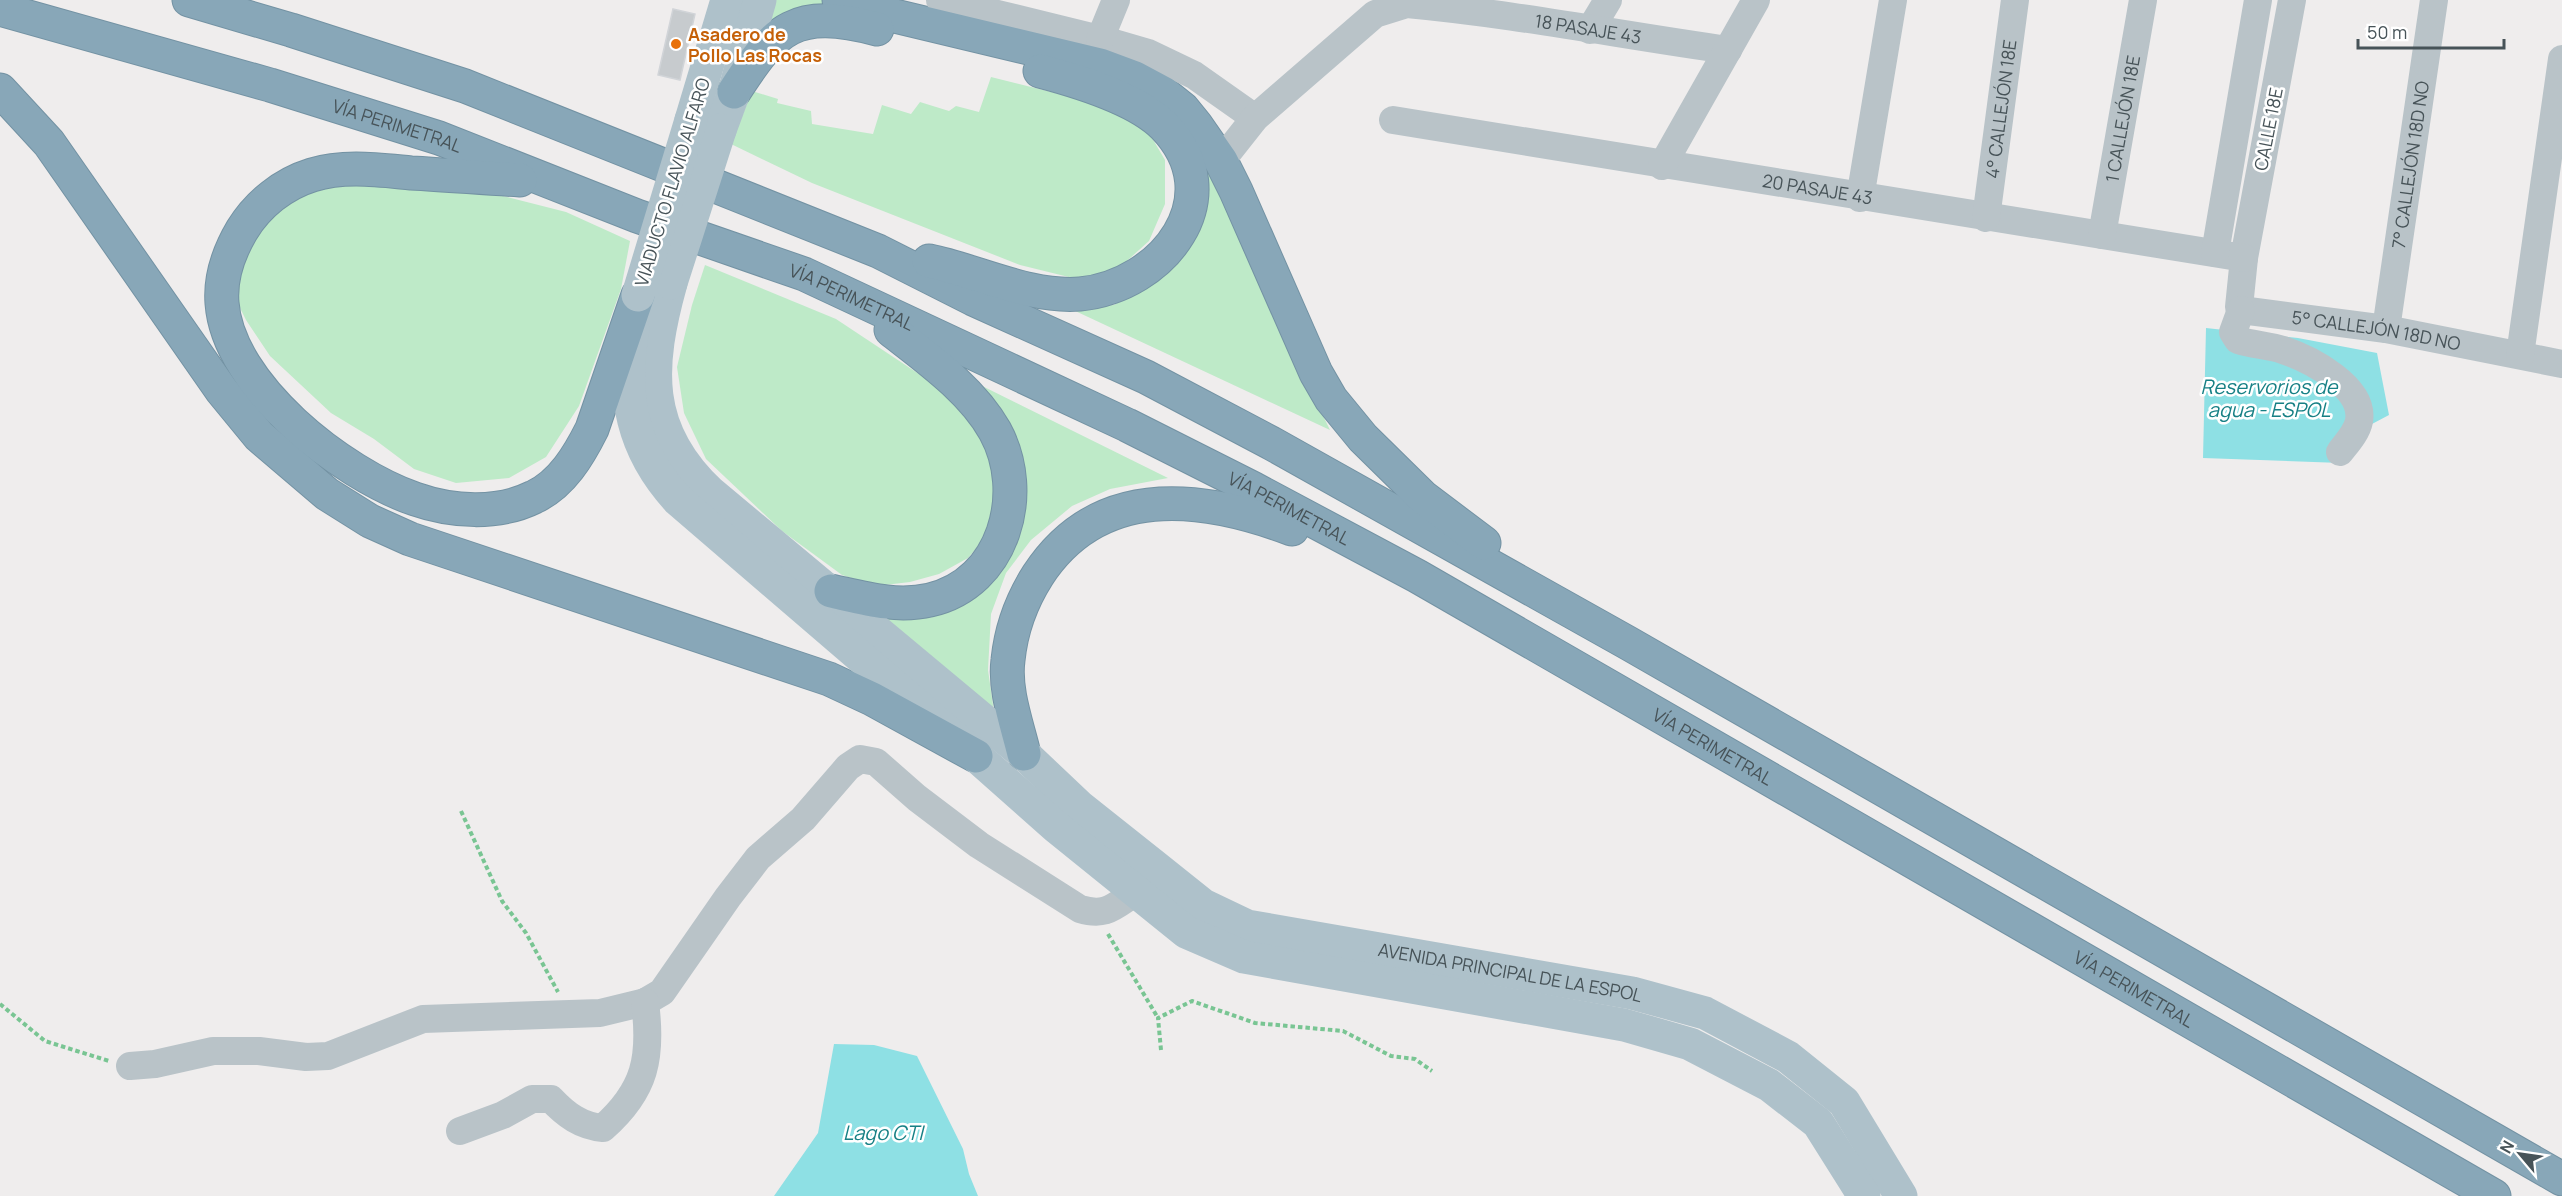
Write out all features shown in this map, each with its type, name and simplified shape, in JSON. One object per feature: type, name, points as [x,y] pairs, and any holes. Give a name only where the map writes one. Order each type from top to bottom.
[{"type":"highway","points":[[189,0],[465,86],[878,251],[973,299],[1058,335],[1146,377],[1271,443],[1628,644],[2562,1179]]},
{"type":"highway","points":[[230,0],[291,30]]},
{"type":"highway","points":[[839,0],[857,7],[1100,65],[1135,78],[1163,93],[1183,109],[1221,161],[1316,373],[1331,399],[1350,423],[1423,497],[1628,644]]},
{"type":"highway","name":"VÍA PERIMETRAL","points":[[0,9],[270,85],[439,138],[637,216],[804,274],[1127,425],[1254,489],[1416,576],[2494,1196]]},
{"type":"highway","points":[[734,92],[764,48],[784,30],[818,21],[860,24],[1057,76],[1119,99],[1137,107],[1163,125],[1173,137],[1187,163],[1190,176],[1190,201],[1183,228],[1174,244],[1145,271],[1113,287],[1079,294],[1054,293],[933,262],[878,251]]},
{"type":"highway","points":[[0,90],[49,143],[240,414],[282,458],[327,494],[370,521],[410,539],[829,679],[872,699],[976,756]]},
{"type":"highway","points":[[555,182],[361,169],[313,175],[288,185],[264,203],[246,223],[228,260],[222,289],[222,305],[231,339],[272,403],[322,447],[359,472],[414,499],[457,508],[491,509],[534,497],[556,482],[574,460],[592,429],[638,295]]},
{"type":"highway","points":[[804,274],[891,330],[948,377],[990,423],[1002,445],[1010,472],[1011,501],[1005,530],[993,555],[965,585],[942,597],[915,603],[885,602],[831,591]]},
{"type":"highway","points":[[1024,754],[1011,696],[1007,661],[1020,612],[1035,579],[1055,552],[1081,529],[1109,515],[1141,506],[1177,503],[1251,513],[1416,576]]},
{"type":"main road","name":"VIADUCTO FLAVIO ALFARO","points":[[760,0],[734,92],[706,125],[638,295],[630,351],[629,396],[639,439],[659,477],[688,510],[976,756],[1042,793]]},
{"type":"main road","name":"VIADUCTO FLAVIO ALFARO","points":[[725,2],[706,125],[659,338],[656,385],[661,420],[675,452],[690,472],[1024,754],[1042,793]]},
{"type":"main road","name":"AVENIDA PRINCIPAL DE LA ESPOL","points":[[1042,793],[1080,807],[1144,879],[1186,932],[1244,957],[1624,1025],[1690,1044],[1769,1085],[1818,1123],[1864,1196]]},
{"type":"main road","name":"AVENIDA PRINCIPAL DE LA ESPOL","points":[[1042,793],[1056,827],[1144,879],[1246,926],[1530,973],[1632,993],[1705,1013],[1788,1057],[1844,1102],[1901,1196]]},
{"type":"main road","points":[[1523,1008],[1530,973]]},
{"type":"street","points":[[940,0],[996,7],[1148,53],[1194,75],[1255,118]]},
{"type":"street","points":[[1100,39],[1116,0]]},
{"type":"street","points":[[1590,30],[1608,0]]},
{"type":"street","points":[[1662,166],[1756,0]]},
{"type":"street","points":[[1860,198],[1893,0]]},
{"type":"street","name":"4° CALLEJÓN 18E","points":[[1986,218],[2015,0]]},
{"type":"street","name":"1 CALLEJÓN 18E","points":[[2102,236],[2143,0]]},
{"type":"street","name":"CALLE 18E","points":[[2215,253],[2258,0]]},
{"type":"street","name":"CALLE 18E","points":[[2244,258],[2292,0]]},
{"type":"street","name":"7° CALLEJÓN 18D NO","points":[[2386,329],[2434,0]]},
{"type":"street","name":"18 PASAJE 43","points":[[1221,161],[1255,118],[1375,14],[1407,4],[1491,6],[1590,30],[1728,50]]},
{"type":"street","points":[[2520,356],[2562,59]]},
{"type":"street","name":"20 PASAJE 43","points":[[1393,120],[1662,166],[2244,258]]},
{"type":"street","points":[[2244,258],[2241,310],[2233,332],[2238,340],[2283,350],[2310,363],[2347,386],[2358,401],[2359,420],[2354,432],[2340,452]]},
{"type":"street","name":"5° CALLEJÓN 18D NO","points":[[2241,310],[2386,329],[2562,364]]},
{"type":"street","points":[[130,1065],[155,1064],[228,1051],[328,1056],[423,1019],[600,1012],[645,1002],[662,992],[758,858],[803,819],[848,768],[860,759],[876,762],[916,798],[979,845],[1080,909],[1095,913],[1107,910],[1144,879]]},
{"type":"street","points":[[460,1131],[503,1115],[532,1099],[550,1099],[563,1112],[586,1126],[603,1128],[617,1116],[645,1069],[650,1038],[645,1002]]},
{"type":"path","points":[[461,811],[502,902],[526,933],[555,989],[577,1013]]},
{"type":"path","points":[[1095,913],[1158,1018],[1161,1050]]},
{"type":"path","points":[[1158,1018],[1192,1002],[1255,1023],[1343,1031],[1392,1056],[1415,1059],[1432,1071]]},
{"type":"path","points":[[0,1004],[45,1041],[99,1059],[130,1065]]},
{"type":"green space","points":[[776,0],[829,0],[840,8],[769,26]]},
{"type":"green space","points":[[991,77],[1124,110],[1148,131],[1165,160],[1165,204],[1149,241],[1119,268],[1085,281],[1020,265],[812,183],[731,144],[752,91],[778,99],[777,103],[811,111],[812,124],[873,134],[882,105],[911,114],[920,102],[949,111],[956,106],[979,112]]},
{"type":"green space","points":[[1189,135],[1211,165],[1268,304],[1330,430],[1056,302],[1080,307],[1114,305],[1159,279],[1193,232]]},
{"type":"green space","points":[[350,179],[479,190],[566,212],[630,241],[621,289],[579,406],[546,457],[509,478],[456,483],[414,469],[374,439],[331,413],[270,356],[246,320],[228,284],[239,258],[281,202]]},
{"type":"green space","points":[[705,265],[836,319],[928,380],[974,419],[1001,490],[991,531],[968,558],[939,574],[910,582],[876,586],[842,575],[782,531],[706,459],[684,413],[677,367],[692,305]]},
{"type":"green space","points":[[964,377],[1168,478],[1110,489],[1072,506],[1031,540],[1006,573],[991,614],[988,670],[994,712],[870,616],[957,596],[1022,480]]},
{"type":"water","name":"Reservorios de agua - ESPOL","points":[[2206,328],[2298,338],[2377,353],[2389,415],[2372,424],[2341,463],[2203,458]]},
{"type":"water","name":"Lago CTI","points":[[834,1044],[874,1045],[917,1056],[963,1149],[969,1174],[978,1196],[774,1196],[818,1133]]},
{"type":"building","name":"Asadero de Pollo Las Rocas","points":[[673,9],[695,14],[680,80],[658,75]]},
{"type":"place","name":"Asadero de Pollo Las Rocas","points":[[676,44]]}]
